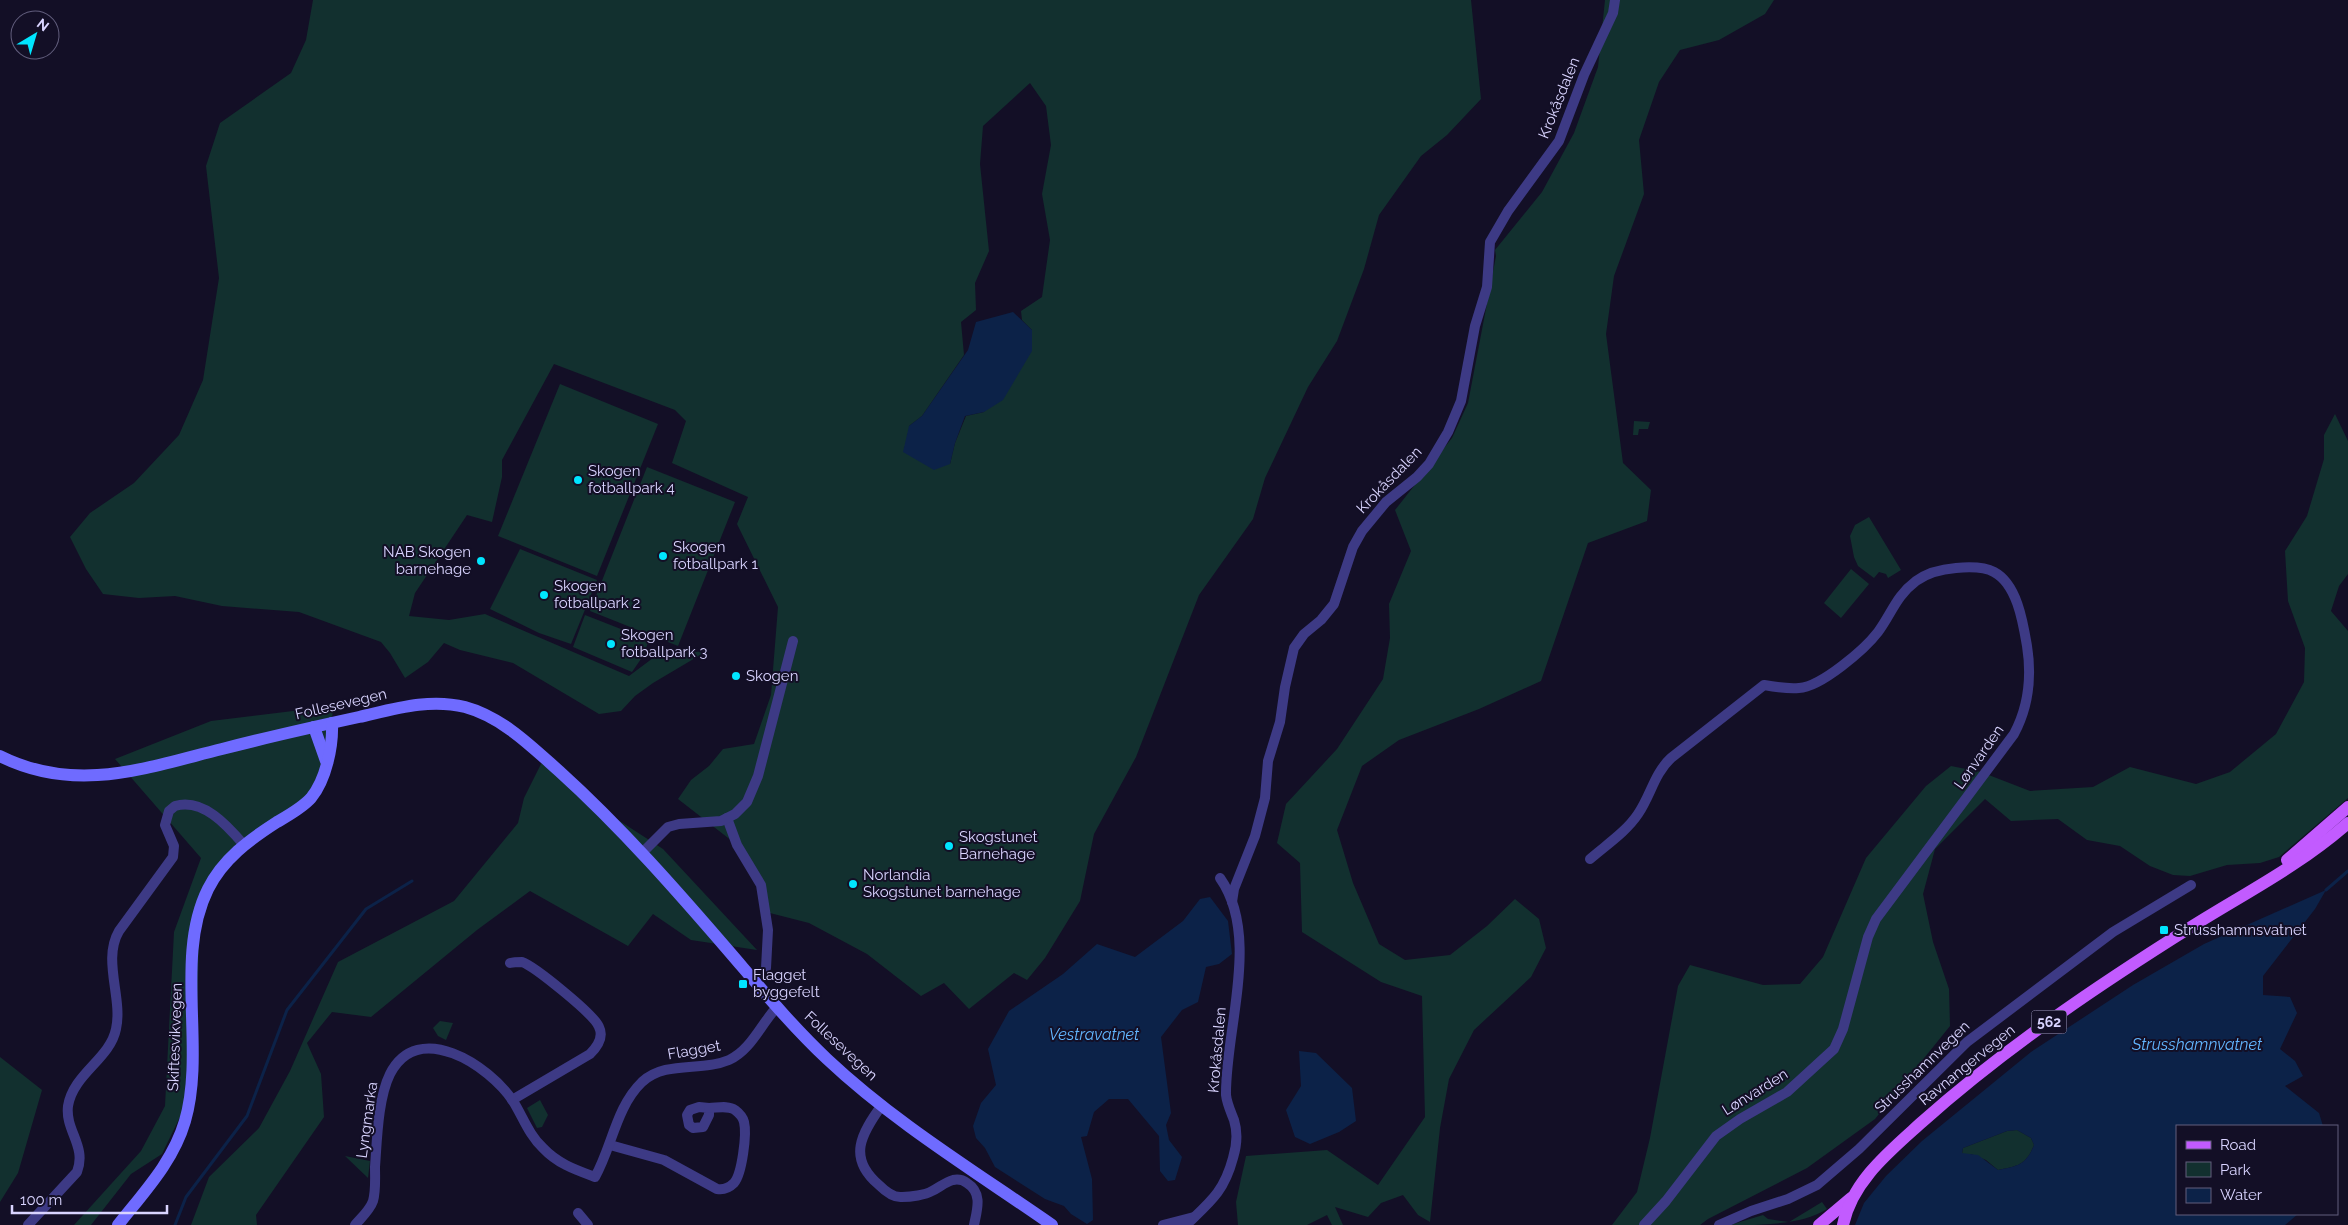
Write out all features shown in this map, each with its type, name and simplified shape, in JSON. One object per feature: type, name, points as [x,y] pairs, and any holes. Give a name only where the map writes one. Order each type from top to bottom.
[{"type":"main road","name":"Follesevegen","points":[[0,756],[26,767],[50,774],[94,776],[130,772],[314,727],[419,704],[450,704],[480,712],[507,727],[578,788],[642,853],[777,1007],[830,1062],[882,1105],[1052,1225]]},
{"type":"main road","name":"Skiftesvikvegen","points":[[118,1225],[158,1175],[180,1134],[191,1089],[193,949],[197,918],[208,889],[216,876],[244,845],[311,798],[323,777],[332,743],[332,723]]},
{"type":"main road","points":[[314,727],[326,761]]},
{"type":"main road","name":"Ravnangervegen","points":[[1819,1225],[1851,1198],[1870,1172],[1899,1143],[1958,1091],[2089,993],[2245,894],[2253,892],[2348,808]]},
{"type":"main road","name":"Ravnangervegen","points":[[2276,873],[2348,823]]},
{"type":"main road","name":"Ravnangervegen","points":[[1843,1225],[1851,1198]]},
{"type":"street","name":"Krokåsdalen","points":[[1232,902],[1234,890],[1255,836],[1265,798],[1268,761],[1280,722],[1285,687],[1294,648],[1304,634],[1321,620],[1334,604],[1353,547],[1366,525],[1386,502],[1417,477],[1429,464],[1448,432],[1461,400],[1475,326],[1487,287],[1490,242],[1508,211],[1559,141],[1584,74],[1613,14],[1615,0]]},
{"type":"street","name":"Lønvarden","points":[[1590,859],[1633,821],[1639,813],[1658,772],[1671,758],[1764,685],[1800,688],[1815,683],[1829,674],[1867,645],[1879,630],[1896,601],[1918,579],[1947,569],[1985,569],[1999,575],[2008,586],[2021,617],[2029,665],[2026,707],[2014,734],[1876,919],[1868,937],[1843,1029],[1834,1048],[1787,1092],[1734,1122],[1716,1136],[1666,1202],[1644,1225]]},
{"type":"street","points":[[642,853],[668,827],[679,824],[718,821],[743,808],[758,776],[794,641]]},
{"type":"street","points":[[28,1225],[77,1172],[81,1162],[80,1151],[71,1127],[68,1108],[85,1074],[109,1046],[116,1032],[117,1017],[113,945],[119,931],[173,857],[174,846],[165,825],[169,812],[175,806],[189,804],[211,813],[230,828],[244,845]]},
{"type":"street","points":[[727,818],[737,845],[761,885],[768,930],[766,968]]},
{"type":"street","name":"Krokåsdalen","points":[[1186,1225],[1204,1210],[1220,1190],[1229,1172],[1237,1142],[1235,1122],[1226,1096],[1240,970],[1237,928],[1232,902],[1220,878]]},
{"type":"street","name":"Strusshamnvegen","points":[[1720,1225],[1751,1211],[1788,1199],[1817,1185],[1859,1149],[1967,1042],[2113,932],[2191,885]]},
{"type":"street","points":[[510,962],[524,963],[555,985],[589,1013],[598,1024],[600,1032],[598,1043],[590,1054],[512,1100]]},
{"type":"street","name":"Flagget","points":[[595,1177],[627,1102],[647,1078],[661,1071],[714,1064],[729,1060],[750,1043],[765,1020],[777,1007]]},
{"type":"street","name":"Lyngmarka","points":[[355,1225],[373,1203],[382,1099],[389,1076],[402,1058],[426,1048],[439,1048],[478,1066],[512,1100],[535,1140],[542,1148],[568,1168],[595,1177]]},
{"type":"street","points":[[882,1105],[864,1135],[859,1148],[860,1160],[866,1173],[885,1191],[902,1198],[930,1192],[952,1180],[963,1180],[971,1186],[978,1197],[978,1208],[974,1225]]},
{"type":"street","points":[[610,1145],[664,1160],[717,1190],[723,1190],[734,1183],[738,1176],[745,1136],[744,1122],[734,1110],[727,1107],[708,1108]]},
{"type":"street","points":[[578,1213],[588,1225]]},
{"type":"street","points":[[1163,1225],[1195,1217]]},
{"type":"green space","points":[[313,0],[1471,0],[1481,99],[1447,135],[1421,156],[1379,215],[1364,269],[1337,341],[1308,387],[1265,478],[1253,519],[1199,595],[1136,757],[1094,834],[1080,901],[1045,958],[1027,980],[1014,973],[969,1009],[944,983],[921,996],[867,954],[809,923],[766,912],[758,883],[732,841],[678,799],[691,780],[709,766],[723,749],[754,744],[771,695],[778,607],[737,524],[748,497],[672,463],[686,421],[675,410],[554,364],[502,460],[502,477],[492,522],[467,515],[415,593],[409,616],[449,620],[485,614],[629,676],[657,655],[707,651],[653,683],[635,696],[621,711],[599,714],[513,663],[460,650],[444,643],[428,662],[405,678],[381,642],[299,612],[222,606],[175,596],[139,598],[103,594],[86,569],[70,537],[90,513],[134,483],[179,435],[203,380],[219,278],[206,166],[220,123],[291,73],[306,40]],"holes":[[[1030,83],[1046,106],[1051,145],[1042,194],[1050,240],[1042,297],[1021,311],[1022,320],[1032,330],[984,412],[966,416],[955,443],[950,464],[909,426],[922,416],[964,355],[961,322],[976,310],[975,283],[989,251],[980,164],[983,126]]]},
{"type":"green space","points":[[1605,0],[1774,0],[1765,14],[1719,40],[1680,50],[1659,82],[1639,140],[1644,194],[1614,276],[1606,334],[1623,463],[1651,490],[1647,521],[1588,543],[1541,681],[1479,709],[1399,740],[1362,766],[1337,830],[1353,883],[1379,944],[1405,960],[1450,955],[1487,926],[1515,899],[1539,919],[1546,948],[1531,977],[1474,1030],[1449,1079],[1440,1128],[1430,1222],[1418,1215],[1403,1195],[1381,1203],[1368,1217],[1335,1207],[1343,1225],[1332,1225],[1327,1215],[1307,1225],[1238,1225],[1236,1202],[1246,1156],[1327,1150],[1378,1185],[1425,1117],[1422,996],[1381,982],[1302,932],[1300,863],[1277,843],[1286,804],[1337,749],[1383,679],[1390,638],[1389,604],[1411,551],[1395,510],[1452,438],[1468,403],[1496,256],[1495,250],[1542,192],[1574,133],[1598,67]]},
{"type":"green space","name":"Skogen fotballpark 4","points":[[560,384],[658,424],[597,576],[498,536]]},
{"type":"green space","points":[[2335,414],[2348,441],[2348,574],[2339,586],[2331,611],[2348,631],[2348,798],[2279,857],[2260,863],[2227,865],[2190,876],[2173,875],[2150,866],[2120,846],[2087,840],[2058,819],[2011,821],[1985,799],[1935,849],[1923,894],[1933,942],[1949,989],[1950,1026],[1875,1119],[1807,1168],[1708,1219],[1700,1225],[1612,1225],[1637,1192],[1650,1138],[1678,986],[1690,965],[1763,985],[1800,984],[1823,957],[1866,858],[1926,786],[1951,766],[1981,772],[2030,791],[2093,787],[2130,767],[2196,784],[2230,772],[2276,734],[2304,682],[2305,648],[2288,601],[2285,551],[2307,516],[2324,459],[2324,435]]},
{"type":"green space","points":[[1634,421],[1650,422],[1648,429],[1639,429],[1638,435],[1633,435]]},
{"type":"green space","name":"Skogen fotballpark 1","points":[[647,467],[735,502],[678,646],[590,611]]},
{"type":"green space","points":[[1869,517],[1901,570],[1888,578],[1886,574],[1879,572],[1874,578],[1858,566],[1854,557],[1850,536],[1855,525]]},
{"type":"green space","name":"Skogen fotballpark 2","points":[[520,549],[597,580],[571,644],[539,633],[490,609]]},
{"type":"green space","points":[[1851,569],[1869,584],[1841,618],[1824,603]]},
{"type":"green space","name":"Skogen fotballpark 3","points":[[585,615],[649,640],[643,656],[632,672],[573,647]]},
{"type":"green space","points":[[334,706],[318,793],[222,865],[199,930],[196,1084],[162,1154],[131,1174],[91,1225],[74,1225],[141,1151],[165,1106],[174,932],[201,858],[115,759],[211,721]]},
{"type":"green space","points":[[547,752],[572,790],[663,849],[757,950],[691,940],[653,914],[628,946],[530,891],[477,930],[371,1017],[332,1012],[307,1043],[321,1074],[324,1117],[256,1215],[257,1225],[191,1225],[209,1177],[259,1128],[290,1071],[338,962],[454,901],[518,823],[524,798]]},
{"type":"green space","points":[[440,1021],[453,1023],[446,1040],[438,1036],[433,1028]]},
{"type":"green space","points":[[0,1057],[42,1090],[18,1173],[0,1202]]},
{"type":"green space","points":[[540,1100],[548,1115],[542,1127],[537,1128],[527,1108]]},
{"type":"green space","points":[[2017,1130],[2031,1138],[2034,1145],[2028,1157],[2016,1166],[1998,1170],[1986,1160],[1971,1154],[1962,1154],[1963,1148],[2007,1131]]},
{"type":"green space","points":[[345,1156],[370,1161],[368,1178]]},
{"type":"green space","points":[[1822,1202],[1827,1209],[1806,1218],[1789,1222]]},
{"type":"green space","points":[[1763,1215],[1768,1219],[1788,1222],[1730,1225]]},
{"type":"water","points":[[1013,312],[1032,330],[1032,351],[1003,400],[984,412],[965,416],[950,464],[934,470],[903,452],[909,426],[922,416],[968,350],[976,322]]},
{"type":"water","name":"Strusshamnvatnet","points":[[2326,890],[2315,909],[2263,976],[2263,995],[2290,997],[2297,1013],[2280,1049],[2295,1061],[2303,1076],[2285,1086],[2319,1113],[2323,1125],[2176,1125],[2176,1215],[2297,1215],[2285,1225],[1855,1225],[1864,1203],[1886,1176],[1922,1141],[2031,1052],[2133,985],[2204,944]],"holes":[[[2017,1130],[2031,1138],[2034,1145],[2028,1157],[2020,1164],[1998,1170],[1978,1155],[1962,1153],[1963,1148],[2007,1131]]]},
{"type":"water","name":"Vestravatnet","points":[[1210,897],[1228,921],[1232,954],[1219,964],[1206,967],[1198,1002],[1182,1010],[1161,1037],[1171,1113],[1166,1125],[1169,1140],[1182,1157],[1175,1180],[1168,1181],[1160,1171],[1159,1136],[1128,1099],[1109,1099],[1094,1112],[1087,1136],[1081,1137],[1092,1179],[1093,1220],[1087,1224],[1071,1214],[1064,1206],[1045,1199],[995,1167],[985,1148],[976,1138],[973,1126],[981,1103],[996,1085],[988,1049],[1009,1011],[1063,974],[1097,944],[1135,957],[1183,921],[1200,899]]},
{"type":"water","points":[[1299,1051],[1316,1053],[1352,1088],[1356,1121],[1339,1132],[1310,1144],[1295,1137],[1286,1110],[1301,1086]]},
{"type":"waterway","points":[[2326,890],[2348,871]]},
{"type":"waterway","points":[[175,1225],[186,1197],[247,1116],[287,1010],[366,909],[412,881]]},
{"type":"place","name":"Skogen fotballpark 4","points":[[578,480]]},
{"type":"place","name":"Skogen fotballpark 1","points":[[663,556]]},
{"type":"place","name":"NAB Skogen barnehage","points":[[481,561]]},
{"type":"place","name":"Skogen fotballpark 2","points":[[544,595]]},
{"type":"place","name":"Skogen fotballpark 3","points":[[611,644]]},
{"type":"place","name":"Skogen","points":[[736,676]]},
{"type":"place","name":"Skogstunet Barnehage","points":[[949,846]]},
{"type":"place","name":"Norlandia Skogstunet barnehage","points":[[853,884]]},
{"type":"place","name":"Strusshamnsvatnet","points":[[2164,930]]},
{"type":"place","name":"Flagget byggefelt","points":[[743,984]]}]
